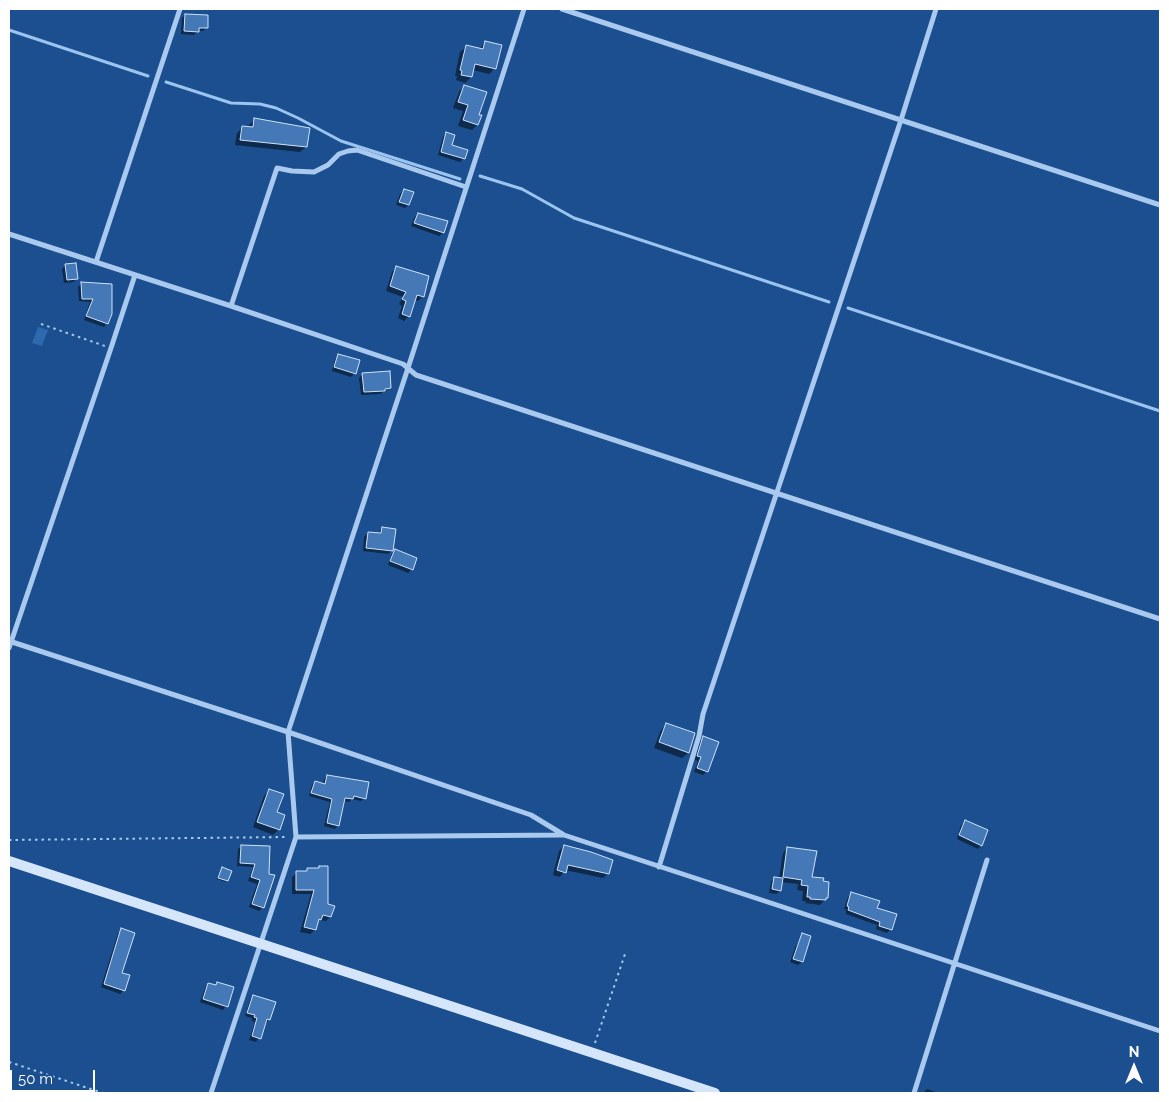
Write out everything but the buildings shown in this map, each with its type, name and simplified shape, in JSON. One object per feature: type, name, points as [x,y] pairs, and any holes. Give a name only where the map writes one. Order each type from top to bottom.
[{"type":"street","points":[[96,262],[180,9]]},
{"type":"street","points":[[211,1093],[296,837],[288,732],[524,9]]},
{"type":"street","points":[[562,9],[1160,205]]},
{"type":"street","points":[[659,866],[699,736],[703,714],[901,120],[936,9]]},
{"type":"street","points":[[231,306],[277,168],[314,172],[328,165],[339,154],[357,150],[466,187]]},
{"type":"street","points":[[9,234],[403,364],[416,375],[1160,619]]},
{"type":"street","points":[[135,275],[9,644],[288,732],[531,815],[564,835],[1160,1031]]},
{"type":"street","points":[[296,837],[564,835]]},
{"type":"street","points":[[914,1093],[987,860]]},
{"type":"street","points":[[9,861],[715,1093]]},
{"type":"path","points":[[40,324],[111,348]]},
{"type":"path","points":[[9,840],[296,837]]},
{"type":"path","points":[[592,1053],[626,954]]},
{"type":"path","points":[[9,1062],[103,1093]]},
{"type":"shaded area","points":[[38,327],[48,330],[42,346],[32,343]]},
{"type":"waterway","points":[[9,30],[148,76]]},
{"type":"waterway","points":[[166,82],[231,103],[260,104],[276,108],[341,141],[460,179]]},
{"type":"waterway","points":[[480,176],[522,189],[574,218],[829,302]]},
{"type":"waterway","points":[[848,308],[1160,411]]}]
